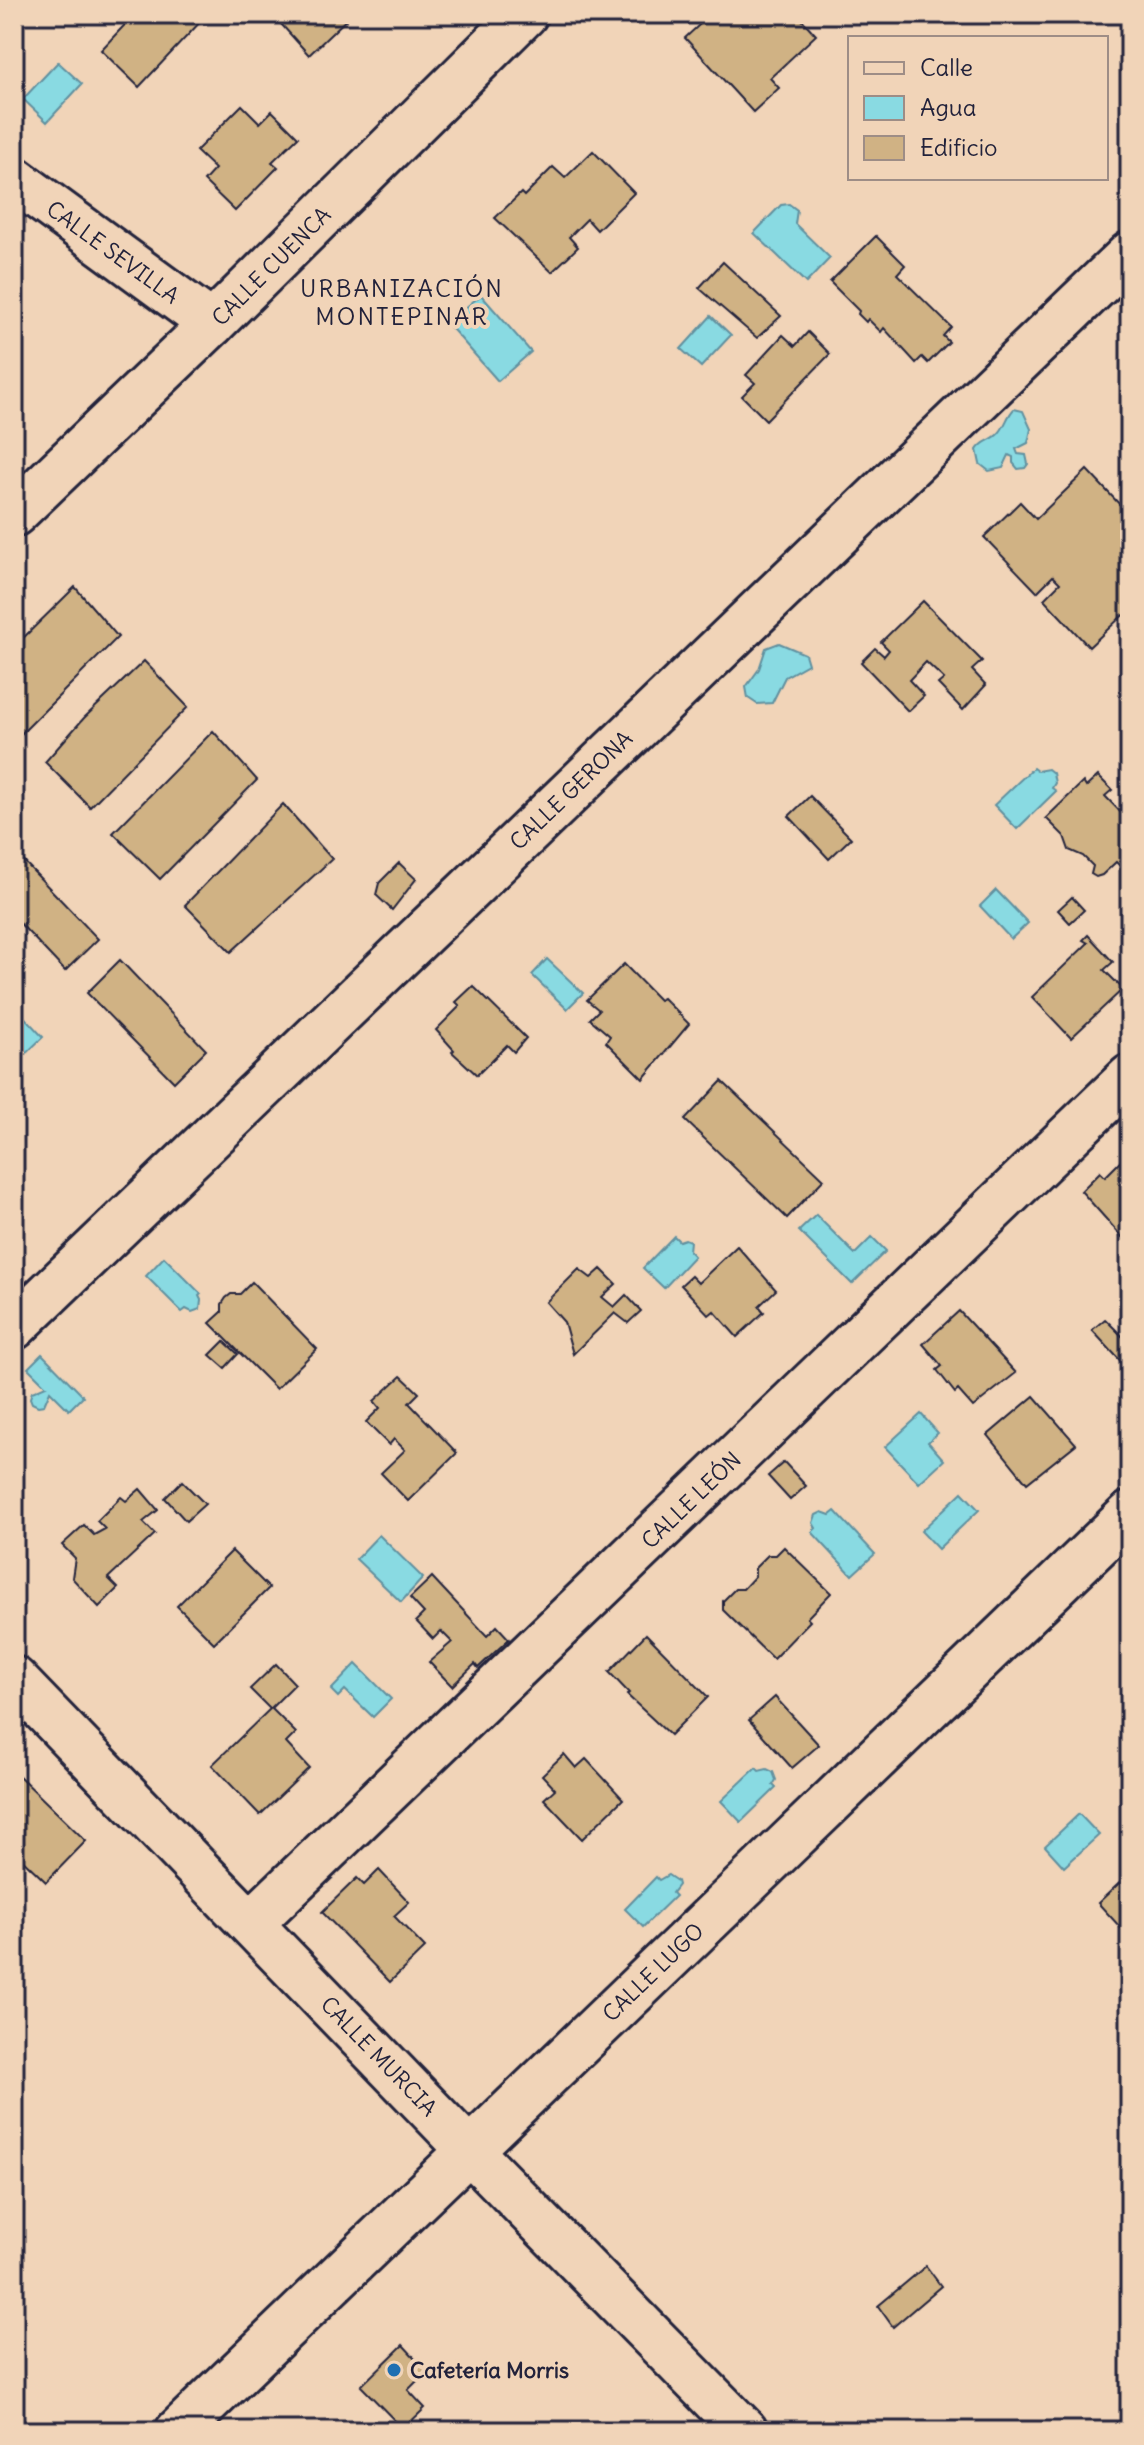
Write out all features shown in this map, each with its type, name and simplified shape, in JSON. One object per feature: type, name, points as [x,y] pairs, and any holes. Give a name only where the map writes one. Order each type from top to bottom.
[{"type":"street","name":"CALLE CUENCA","points":[[14,514],[212,324],[525,14]]},
{"type":"street","name":"CALLE SEVILLA","points":[[14,179],[212,324]]},
{"type":"street","name":"CALLE GERONA","points":[[14,1327],[1130,254]]},
{"type":"street","name":"CALLE LEÓN","points":[[251,1923],[1130,1077]]},
{"type":"street","name":"CALLE LUGO","points":[[178,2431],[1130,1514]]},
{"type":"street","name":"CALLE MURCIA","points":[[14,1679],[745,2431]]},
{"type":"water","points":[[58,62],[82,84],[47,122],[23,99]]},
{"type":"water","points":[[789,204],[797,210],[795,224],[830,258],[806,283],[754,233],[781,205]]},
{"type":"water","points":[[481,295],[531,352],[498,381],[447,323]]},
{"type":"water","points":[[711,316],[731,335],[701,367],[681,349]]},
{"type":"water","points":[[1014,409],[1023,411],[1031,429],[1028,443],[1016,449],[1018,454],[1026,455],[1028,464],[1018,469],[1009,455],[1003,468],[989,471],[980,464],[977,450],[999,433]]},
{"type":"water","points":[[779,643],[805,654],[808,664],[785,677],[772,703],[757,704],[748,698],[746,687],[759,669],[766,648]]},
{"type":"water","points":[[1033,768],[1037,771],[1048,769],[1053,773],[1055,783],[1052,788],[1056,791],[1017,829],[994,805]]},
{"type":"water","points":[[996,890],[1028,923],[1011,939],[980,906]]},
{"type":"water","points":[[547,959],[583,993],[567,1009],[532,975]]},
{"type":"water","points":[[14,1006],[43,1037],[14,1065]]},
{"type":"water","points":[[816,1215],[855,1254],[872,1237],[886,1251],[852,1284],[799,1231]]},
{"type":"water","points":[[674,1236],[679,1241],[690,1241],[689,1251],[694,1256],[664,1288],[643,1268]]},
{"type":"water","points":[[164,1257],[201,1294],[200,1309],[182,1312],[146,1276]]},
{"type":"water","points":[[42,1354],[83,1396],[69,1410],[50,1391],[44,1405],[32,1403],[32,1392],[46,1386],[28,1368]]},
{"type":"water","points":[[921,1414],[938,1433],[928,1442],[944,1460],[919,1483],[885,1447]]},
{"type":"water","points":[[962,1492],[979,1510],[938,1549],[921,1531]]},
{"type":"water","points":[[835,1511],[875,1554],[852,1575],[812,1532],[816,1528],[813,1523],[816,1515],[822,1512],[830,1515]]},
{"type":"water","points":[[379,1535],[423,1578],[401,1602],[356,1559]]},
{"type":"water","points":[[356,1664],[391,1699],[373,1717],[345,1690],[338,1697],[331,1690]]},
{"type":"water","points":[[756,1768],[773,1772],[776,1788],[741,1822],[721,1801]]},
{"type":"water","points":[[1079,1814],[1099,1835],[1064,1867],[1045,1846]]},
{"type":"water","points":[[668,1875],[677,1881],[678,1885],[672,1893],[675,1896],[643,1927],[625,1909],[656,1877],[659,1880]]},
{"type":"building","points":[[135,14],[200,14],[204,18],[139,87],[101,50]]},
{"type":"building","points":[[272,14],[352,14],[309,55]]},
{"type":"building","points":[[711,14],[797,14],[816,35],[770,78],[779,88],[753,112],[685,38]]},
{"type":"building","points":[[242,105],[260,123],[272,111],[298,137],[272,162],[278,167],[235,211],[204,181],[215,169],[196,151]]},
{"type":"building","points":[[593,151],[634,193],[597,230],[587,219],[569,237],[578,247],[552,272],[495,218],[521,193],[524,196],[553,167],[565,178]]},
{"type":"building","points":[[876,236],[905,265],[897,274],[951,327],[943,336],[949,342],[928,363],[922,357],[916,363],[884,328],[881,332],[868,319],[866,322],[830,282]]},
{"type":"building","points":[[723,262],[781,316],[757,338],[699,288]]},
{"type":"building","points":[[808,332],[830,354],[766,420],[742,396],[755,383],[746,375],[783,335],[795,346]]},
{"type":"building","points":[[1087,470],[1124,509],[1130,503],[1130,621],[1123,615],[1089,647],[1044,599],[1060,583],[1053,576],[1037,592],[984,537],[1020,502],[1036,519]]},
{"type":"building","points":[[75,587],[118,637],[21,734],[14,727],[14,647]]},
{"type":"building","points":[[923,601],[982,661],[972,670],[986,685],[963,710],[938,684],[944,679],[926,662],[909,680],[924,696],[908,711],[861,662],[875,648],[884,656],[889,650],[881,642]]},
{"type":"building","points":[[144,661],[188,707],[90,807],[45,762],[84,718]]},
{"type":"building","points":[[213,731],[257,780],[160,879],[113,833]]},
{"type":"building","points":[[1098,776],[1112,790],[1105,796],[1130,822],[1130,861],[1122,868],[1116,862],[1096,877],[1091,874],[1093,866],[1083,856],[1069,850],[1064,836],[1046,818],[1083,782],[1086,787]]},
{"type":"building","points":[[810,796],[851,838],[829,859],[789,816]]},
{"type":"building","points":[[283,804],[332,859],[231,952],[185,905]]},
{"type":"building","points":[[14,851],[98,939],[65,971],[14,917]]},
{"type":"building","points":[[399,863],[416,879],[392,910],[376,895],[379,883]]},
{"type":"building","points":[[1072,897],[1084,910],[1070,923],[1058,910]]},
{"type":"building","points":[[1088,935],[1113,962],[1104,970],[1123,989],[1071,1038],[1032,997],[1088,943],[1083,940]]},
{"type":"building","points":[[120,960],[206,1050],[174,1082],[87,993]]},
{"type":"building","points":[[624,964],[659,1000],[663,998],[689,1024],[643,1079],[606,1042],[610,1036],[590,1019],[599,1010],[587,1000]]},
{"type":"building","points":[[473,986],[526,1038],[514,1052],[507,1045],[477,1075],[452,1052],[454,1050],[436,1030],[460,1006],[456,1002]]},
{"type":"building","points":[[722,1081],[824,1179],[787,1218],[685,1120]]},
{"type":"building","points":[[1126,1156],[1130,1160],[1130,1232],[1123,1238],[1081,1191],[1100,1172],[1105,1177]]},
{"type":"building","points":[[737,1246],[776,1290],[759,1306],[764,1312],[737,1337],[714,1311],[709,1315],[681,1285],[691,1276],[698,1283]]},
{"type":"building","points":[[579,1269],[591,1278],[601,1269],[616,1284],[602,1297],[614,1307],[626,1295],[641,1311],[628,1323],[615,1313],[573,1354],[564,1322],[546,1302]]},
{"type":"building","points":[[252,1282],[317,1349],[276,1389],[210,1323],[222,1312],[226,1298],[231,1294],[240,1294]]},
{"type":"building","points":[[959,1311],[1016,1373],[973,1407],[958,1390],[955,1393],[937,1370],[942,1366],[923,1344]]},
{"type":"building","points":[[1105,1319],[1130,1344],[1128,1369],[1092,1330]]},
{"type":"building","points":[[224,1341],[238,1354],[225,1368],[210,1355]]},
{"type":"building","points":[[401,1376],[419,1393],[409,1403],[457,1453],[408,1501],[381,1473],[405,1450],[394,1439],[389,1445],[366,1422],[380,1408],[374,1401]]},
{"type":"building","points":[[1034,1396],[1076,1444],[1027,1483],[988,1435]]},
{"type":"building","points":[[784,1462],[806,1486],[790,1500],[768,1476]]},
{"type":"building","points":[[182,1481],[205,1504],[186,1521],[165,1498]]},
{"type":"building","points":[[140,1489],[158,1510],[143,1522],[155,1534],[108,1578],[118,1588],[99,1607],[72,1578],[75,1558],[62,1545],[84,1525],[94,1535],[105,1529],[97,1521],[121,1497],[126,1501]]},
{"type":"building","points":[[784,1547],[831,1593],[807,1618],[810,1621],[773,1659],[723,1610],[723,1601],[735,1589],[743,1589],[755,1576],[755,1568],[768,1555],[776,1555]]},
{"type":"building","points":[[232,1551],[269,1588],[214,1643],[177,1606]]},
{"type":"building","points":[[432,1577],[487,1636],[497,1626],[509,1639],[478,1668],[475,1664],[452,1686],[429,1662],[452,1642],[441,1631],[433,1639],[416,1621],[424,1613],[410,1598]]},
{"type":"building","points":[[646,1634],[708,1697],[670,1735],[627,1695],[629,1693],[609,1672]]},
{"type":"building","points":[[276,1664],[295,1684],[271,1708],[296,1733],[286,1743],[309,1768],[260,1815],[212,1765],[270,1709],[250,1689]]},
{"type":"building","points":[[775,1697],[819,1745],[792,1768],[749,1720]]},
{"type":"building","points":[[564,1754],[576,1768],[586,1759],[623,1799],[582,1839],[544,1799],[555,1789],[542,1775]]},
{"type":"building","points":[[14,1771],[86,1841],[46,1882],[21,1858],[14,1865]]},
{"type":"building","points":[[379,1870],[409,1902],[394,1916],[425,1948],[390,1982],[322,1912],[357,1878],[364,1885]]},
{"type":"building","points":[[1130,1873],[1130,1938],[1098,1903]]},
{"type":"building","points":[[926,2266],[941,2286],[893,2327],[878,2306]]},
{"type":"building","points":[[403,2345],[427,2371],[408,2390],[425,2408],[403,2429],[361,2386]]},
{"type":"place","name":"Cafetería Morris","points":[[394,2370]]},
{"type":"district","name":"URBANIZACIÓN MONTEPINAR","points":[[402,302]]}]
